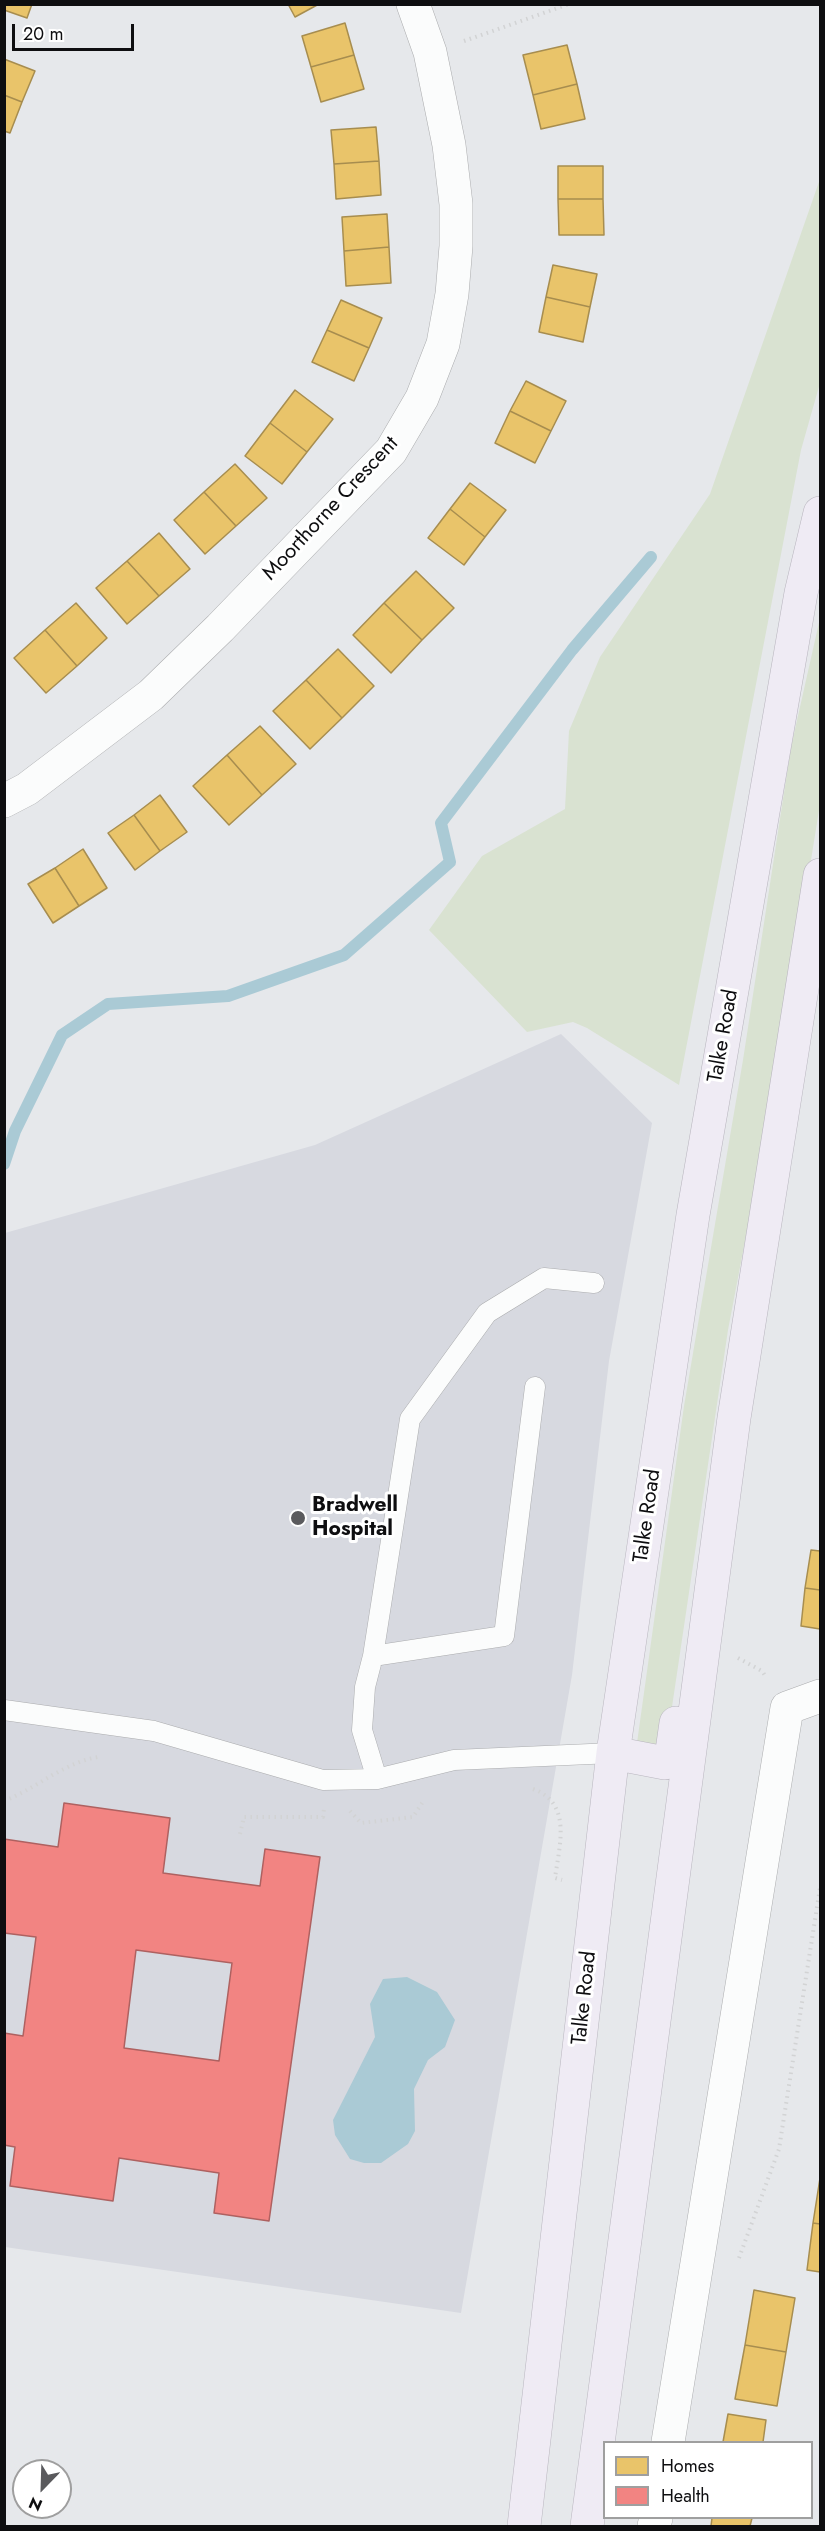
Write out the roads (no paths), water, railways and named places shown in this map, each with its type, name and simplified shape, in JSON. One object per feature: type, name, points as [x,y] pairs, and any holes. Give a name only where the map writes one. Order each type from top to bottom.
[{"type":"highway","name":"Talke Road","points":[[524,2526],[613,1753],[695,1203],[801,593],[820,513]]},
{"type":"highway","points":[[587,2526],[734,1418],[820,875]]},
{"type":"highway","points":[[613,1753],[661,1764],[670,1757],[734,1418]]},
{"type":"street","name":"Moorthorne Crescent","points":[[4,801],[27,789],[151,695],[390,450],[422,398],[442,344],[452,294],[456,246],[456,204],[449,145],[430,52],[413,4]]},
{"type":"street","points":[[668,2441],[787,1707],[820,1696]]},
{"type":"lane","points":[[377,1779],[362,1731],[365,1687],[373,1656],[410,1419],[487,1313],[543,1278],[594,1283]]},
{"type":"lane","points":[[373,1656],[504,1636],[535,1387]]},
{"type":"lane","points":[[4,1710],[154,1731],[323,1780],[377,1779],[454,1760],[613,1753]]},
{"type":"water","points":[[407,1977],[437,1992],[455,2020],[445,2047],[428,2060],[414,2089],[415,2131],[408,2144],[381,2163],[364,2163],[350,2159],[335,2135],[333,2120],[375,2037],[370,2004],[383,1979]]},
{"type":"waterway","points":[[4,1164],[15,1131],[62,1035],[108,1004],[228,996],[344,955],[450,862],[441,823],[572,650],[651,557]]},
{"type":"place","name":"Bradwell Hospital","points":[[298,1518]]}]
